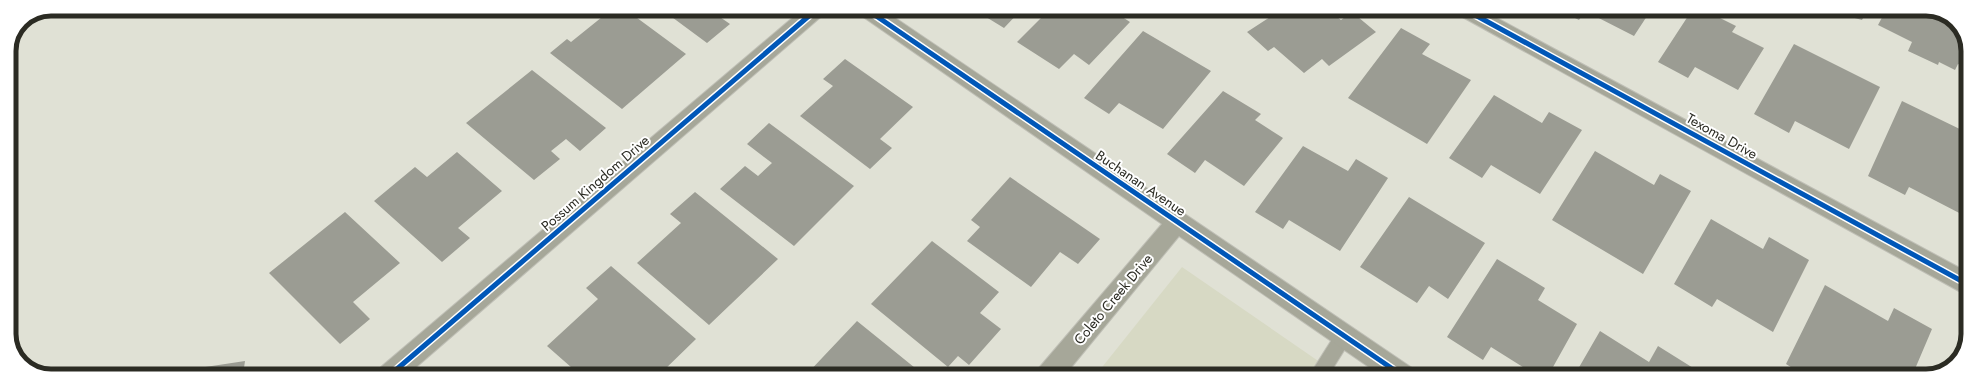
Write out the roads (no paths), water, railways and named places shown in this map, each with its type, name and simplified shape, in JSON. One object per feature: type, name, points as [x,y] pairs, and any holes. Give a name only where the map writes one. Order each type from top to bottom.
[{"type":"street","name":"Possum Kingdom Drive","points":[[397,369],[809,16]]},
{"type":"street","name":"Buchanan Avenue","points":[[876,16],[1393,369]]},
{"type":"street","name":"Texoma Drive","points":[[1477,16],[1961,281]]},
{"type":"street","name":"Coleto Creek Drive","points":[[1054,369],[1178,222]]},
{"type":"lane","points":[[1323,369],[1344,336]]}]
